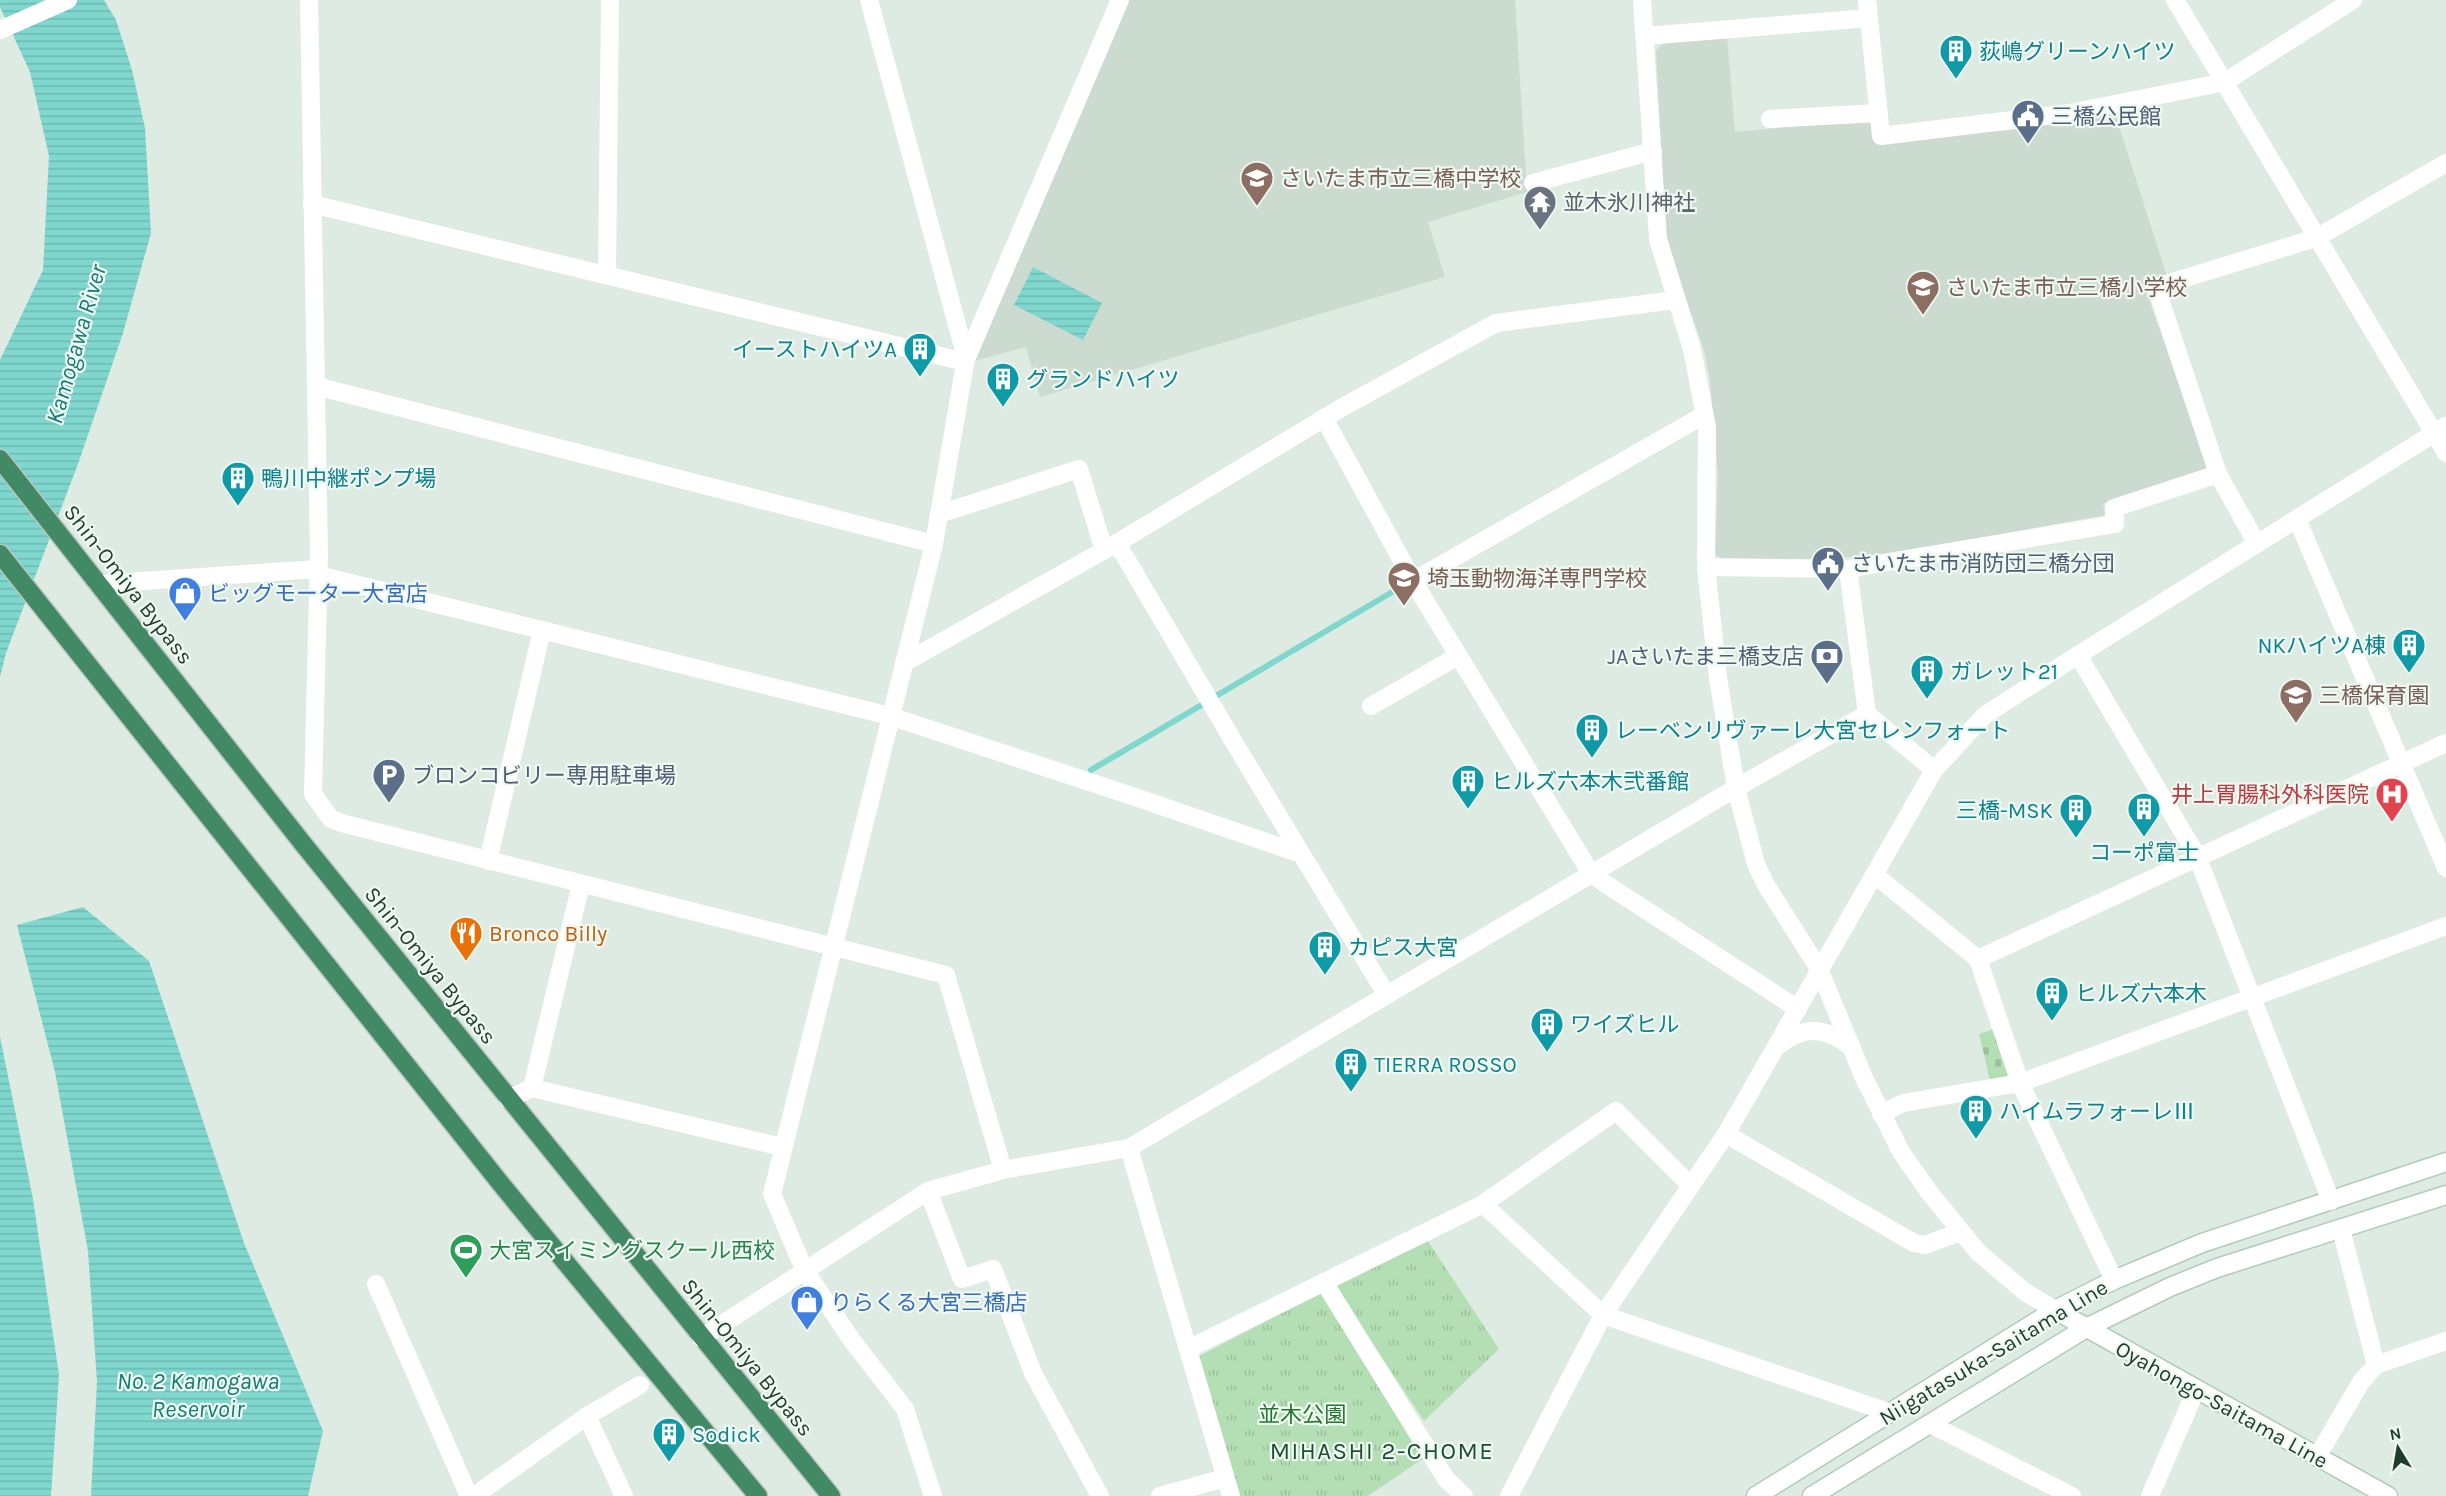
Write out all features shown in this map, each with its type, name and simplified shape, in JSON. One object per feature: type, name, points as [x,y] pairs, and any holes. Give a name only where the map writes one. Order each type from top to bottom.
[{"type":"highway","name":"Shin-Omiya Bypass","points":[[0,459],[304,845],[831,1496]]},
{"type":"highway","points":[[0,554],[501,1184],[758,1496]]},
{"type":"street","points":[[1,29],[68,0]]},
{"type":"street","points":[[309,0],[318,572],[313,794],[331,819],[345,824],[946,975],[1003,1170]]},
{"type":"street","points":[[606,275],[610,0]]},
{"type":"street","points":[[869,0],[960,335],[965,362]]},
{"type":"street","points":[[933,1496],[904,1409],[851,1339],[804,1269],[772,1194],[934,544],[965,362],[1120,0]]},
{"type":"street","name":"Oyahongo-Saitama Line","points":[[1642,0],[1658,239],[1692,349],[1707,427],[1706,567],[1718,678],[1736,788],[1756,864],[1819,969],[1881,1114],[1901,1152],[1960,1232],[2002,1275],[2086,1328],[2382,1494]]},
{"type":"street","points":[[2175,0],[2316,238],[2440,430],[2446,453]]},
{"type":"street","points":[[1645,36],[1868,9],[1881,136],[2070,113],[2225,82],[2353,0]]},
{"type":"street","points":[[1770,119],[1878,113]]},
{"type":"street","points":[[1533,183],[1653,151]]},
{"type":"street","points":[[2257,544],[2218,474],[2156,287],[2316,238],[2446,163]]},
{"type":"street","points":[[312,204],[965,362]]},
{"type":"street","points":[[904,663],[1110,546],[1324,418],[1496,323],[1675,300]]},
{"type":"street","points":[[316,386],[934,544]]},
{"type":"street","points":[[1413,581],[1704,415]]},
{"type":"street","points":[[1324,418],[1413,581],[1592,875],[1798,1009]]},
{"type":"street","points":[[1509,1496],[1603,1315],[1726,1134],[1934,770],[1985,715],[2440,430]]},
{"type":"street","points":[[939,514],[1079,469],[1110,546],[1386,994]]},
{"type":"street","points":[[1706,567],[1848,569],[2115,524],[2114,508],[2218,474]]},
{"type":"street","points":[[2297,519],[2446,868]]},
{"type":"street","points":[[1848,569],[1867,714],[1934,770]]},
{"type":"street","points":[[98,584],[318,572],[890,716],[1301,854]]},
{"type":"street","points":[[488,861],[542,630]]},
{"type":"street","points":[[2078,655],[2197,856],[2331,1201]]},
{"type":"street","points":[[1371,706],[1458,656]]},
{"type":"street","points":[[701,1338],[804,1269],[928,1191],[1003,1170],[1129,1148],[1736,788],[1867,714]]},
{"type":"street","points":[[1978,959],[2446,743]]},
{"type":"street","points":[[1875,875],[1978,959],[2020,1083],[2114,1280]]},
{"type":"street","points":[[532,1088],[581,884]]},
{"type":"street","points":[[1881,1114],[1903,1103],[2020,1083],[2446,926]]},
{"type":"street","points":[[1777,1046],[1794,1035],[1817,1030],[1829,1032],[1852,1048]]},
{"type":"street","points":[[508,1099],[532,1088],[782,1147]]},
{"type":"street","points":[[1188,1349],[1483,1204],[1616,1111],[1691,1186]]},
{"type":"street","points":[[1726,1134],[1914,1243],[1926,1245],[1960,1232]]},
{"type":"street","points":[[1129,1148],[1231,1496]]},
{"type":"street","name":"Niigatasuka-Saitama Line","points":[[1756,1496],[2055,1310],[2114,1280],[2202,1243],[2446,1162]]},
{"type":"street","points":[[928,1191],[962,1279],[993,1269],[1033,1373],[1100,1496]]},
{"type":"street","name":"Niigatasuka-Saitama Line","points":[[1812,1496],[2086,1328],[2170,1287],[2217,1268],[2446,1195]]},
{"type":"street","points":[[1483,1204],[1603,1315],[1891,1413]]},
{"type":"street","points":[[2342,1229],[2376,1365]]},
{"type":"street","points":[[1324,1282],[1446,1479],[1464,1496]]},
{"type":"street","points":[[376,1284],[469,1496]]},
{"type":"street","points":[[2317,1457],[2361,1382],[2376,1365],[2446,1341]]},
{"type":"street","points":[[474,1496],[587,1416],[640,1385]]},
{"type":"street","points":[[2150,1496],[2196,1390]]},
{"type":"street","points":[[587,1416],[624,1496]]},
{"type":"street","points":[[1930,1424],[2072,1496]]},
{"type":"street","points":[[1160,1496],[1225,1478]]},
{"type":"shaded area","name":"さいたま市立三橋中学校","points":[[1125,0],[1515,0],[1527,192],[1428,222],[1445,277],[1040,397],[1026,347],[970,362]]},
{"type":"shaded area","name":"さいたま市立三橋小学校","points":[[1727,36],[1735,132],[1870,119],[1873,141],[2012,130],[2114,111],[2167,276],[2143,282],[2207,466],[2204,471],[2103,504],[2105,515],[1992,536],[1875,555],[1823,559],[1722,560],[1715,553],[1718,476],[1710,381],[1704,350],[1668,248],[1666,234],[1656,51],[1664,42]]},
{"type":"green space","points":[[1997,1028],[2009,1070],[2007,1076],[1990,1080],[1979,1034]]},
{"type":"green space","name":"並木公園","points":[[1428,1241],[1499,1349],[1424,1421],[1334,1286]]},
{"type":"green space","name":"並木公園","points":[[1323,1292],[1424,1458],[1368,1496],[1240,1496],[1199,1356]]},
{"type":"water","name":"Kamogawa River","points":[[0,0],[104,0],[116,20],[132,70],[145,128],[151,233],[123,333],[78,464],[6,653],[0,677],[0,360],[43,270],[49,156],[30,72],[0,7]]},
{"type":"water","points":[[1033,267],[1102,303],[1083,340],[1014,305]]},
{"type":"water","name":"No. 2 Kamogawa Reservoir","points":[[83,907],[149,961],[244,1243],[323,1431],[308,1496],[91,1496],[97,1382],[88,1251],[55,1072],[17,925]]},
{"type":"water","points":[[0,1037],[33,1199],[59,1375],[51,1496],[0,1496]]},
{"type":"waterway","points":[[1216,696],[1404,585]]},
{"type":"waterway","points":[[1091,770],[1205,703]]},
{"type":"place","name":"荻嶋グリーンハイツ","points":[[1956,80]]},
{"type":"place","name":"三橋公民館","points":[[2028,145]]},
{"type":"place","name":"さいたま市立三橋中学校","points":[[1257,207]]},
{"type":"place","name":"並木氷川神社","points":[[1540,231]]},
{"type":"place","name":"さいたま市立三橋小学校","points":[[1923,316]]},
{"type":"place","name":"イーストハイツA","points":[[920,378]]},
{"type":"place","name":"グランドハイツ","points":[[1003,408]]},
{"type":"place","name":"鴨川中継ポンプ場","points":[[238,507]]},
{"type":"place","name":"さいたま市消防団三橋分団","points":[[1828,592]]},
{"type":"place","name":"埼玉動物海洋専門学校","points":[[1404,607]]},
{"type":"place","name":"ビッグモーター大宮店","points":[[185,622]]},
{"type":"place","name":"NKハイツA棟","points":[[2409,674]]},
{"type":"place","name":"JAさいたま三橋支店","points":[[1827,685]]},
{"type":"place","name":"ガレット21","points":[[1927,700]]},
{"type":"place","name":"三橋保育園","points":[[2296,724]]},
{"type":"place","name":"レーベンリヴァーレ大宮セレンフォート","points":[[1592,759]]},
{"type":"place","name":"ブロンコビリー専用駐車場","points":[[389,804]]},
{"type":"place","name":"ヒルズ六本木弐番館","points":[[1468,810]]},
{"type":"place","name":"井上胃腸科外科医院","points":[[2392,823]]},
{"type":"place","name":"コーポ富士","points":[[2144,838]]},
{"type":"place","name":"三橋-MSK","points":[[2076,839]]},
{"type":"place","name":"Bronco Billy","points":[[466,962]]},
{"type":"place","name":"カピス大宮","points":[[1325,976]]},
{"type":"place","name":"ヒルズ六本木","points":[[2052,1022]]},
{"type":"place","name":"ワイズヒル","points":[[1547,1053]]},
{"type":"place","name":"TIERRA ROSSO","points":[[1351,1093]]},
{"type":"place","name":"ハイムラフォーレⅢ","points":[[1976,1140]]},
{"type":"place","name":"大宮スイミングスクール西校","points":[[466,1279]]},
{"type":"place","name":"りらくる大宮三橋店","points":[[807,1331]]},
{"type":"place","name":"Sodick","points":[[669,1463]]},
{"type":"district","name":"MIHASHI 2-CHOME","points":[[1382,1451]]}]
